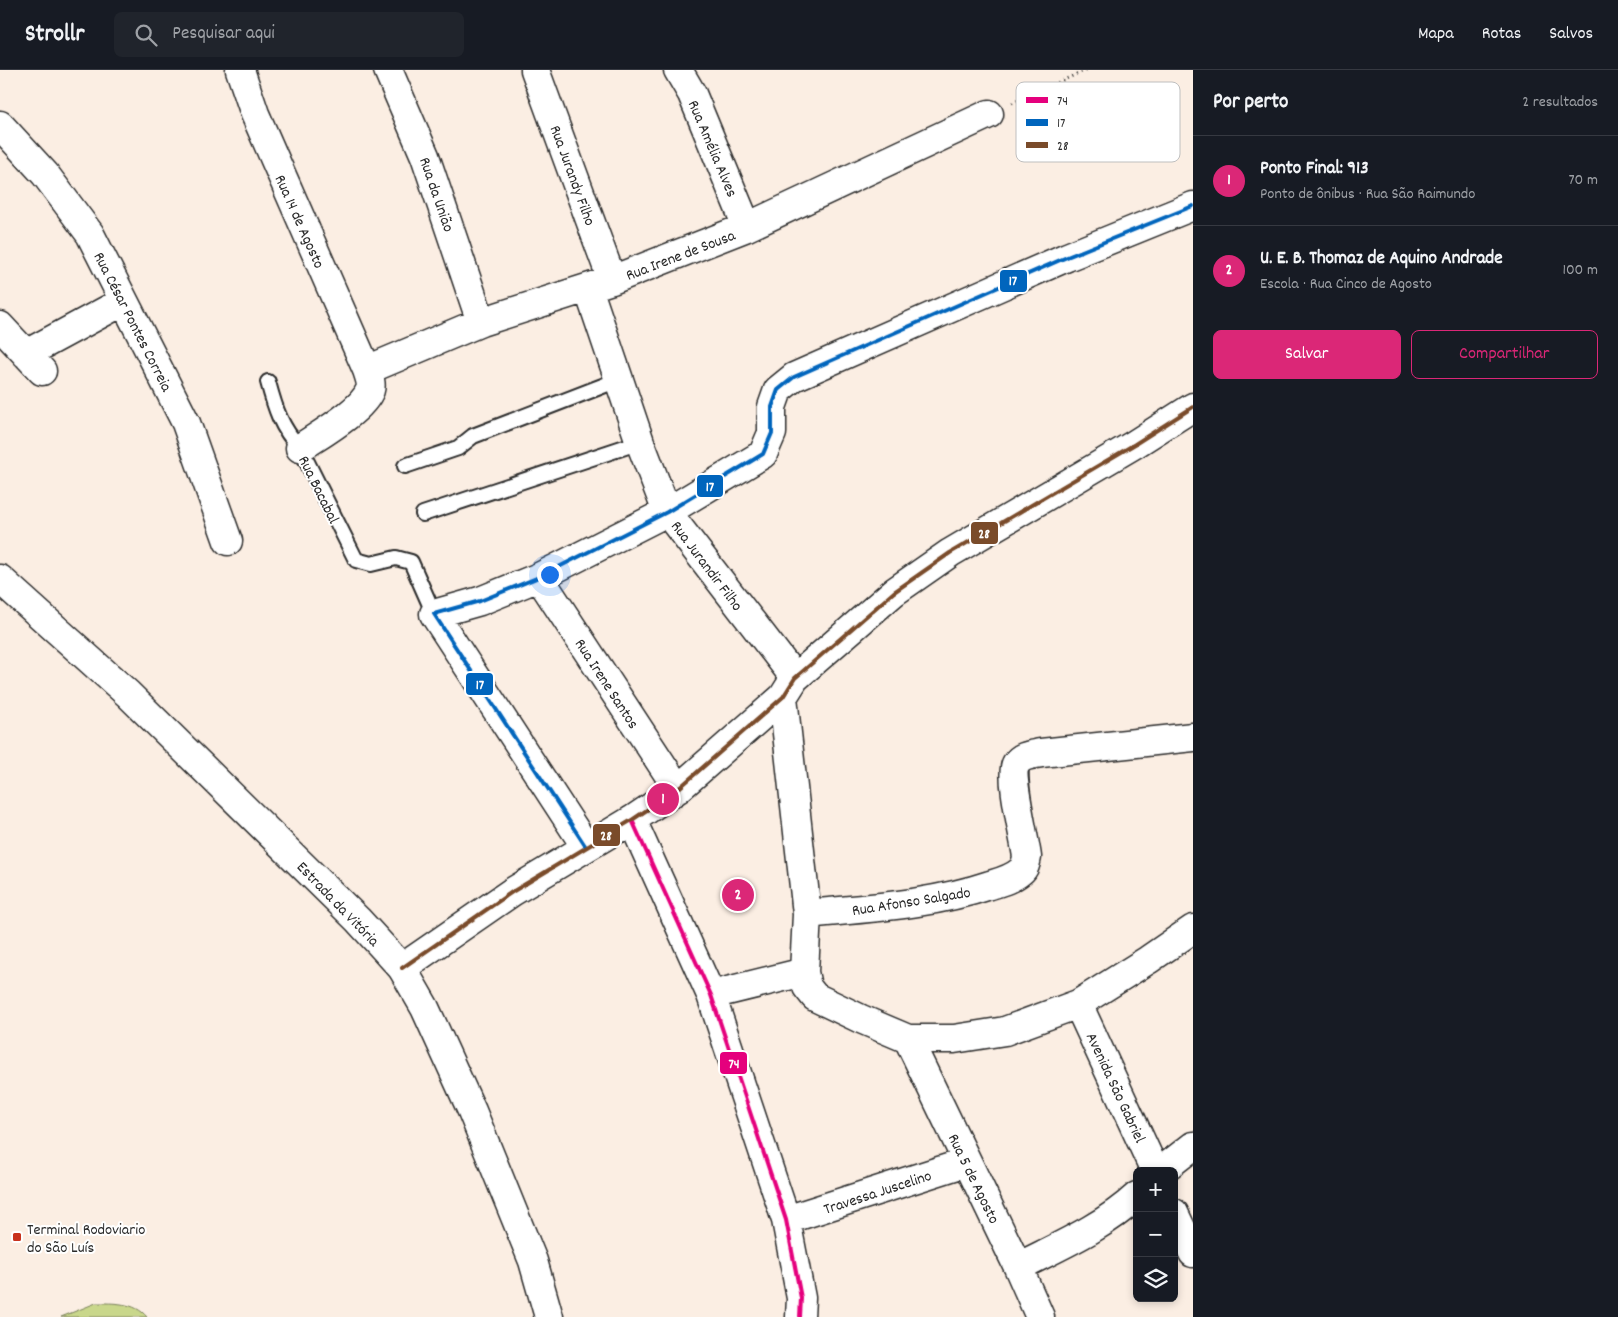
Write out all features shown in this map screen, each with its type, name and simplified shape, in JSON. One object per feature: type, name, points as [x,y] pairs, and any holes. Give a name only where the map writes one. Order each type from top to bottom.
[{"type":"street","name":"Rua 14 de Agosto","points":[[240,70],[255,114],[367,370]]},
{"type":"street","name":"Rua da União","points":[[388,70],[425,156],[481,322]]},
{"type":"street","name":"Rua Jurandy Filho","points":[[535,70],[600,284]]},
{"type":"street","name":"Rua Amélia Alves","points":[[678,70],[692,94],[747,227]]},
{"type":"street","name":"Rua Irene de Sousa","points":[[367,370],[481,322],[600,284],[747,227],[989,114]]},
{"type":"street","name":"Rua César Pontes Correia","points":[[0,125],[45,174],[90,234],[186,423],[228,541]]},
{"type":"street","points":[[586,847],[434,614],[480,601],[539,577],[667,512],[763,454],[772,433],[772,407],[778,390],[794,377],[1067,257],[1193,206]]},
{"type":"street","points":[[600,284],[618,380],[640,442]]},
{"type":"street","points":[[0,326],[34,362],[124,301]]},
{"type":"street","points":[[300,448],[363,402],[371,388],[367,370]]},
{"type":"street","points":[[402,968],[512,892],[632,820],[678,789],[894,592],[950,553],[1135,444],[1193,407]]},
{"type":"street","name":"Rua Jurandir Filho","points":[[640,442],[667,512],[789,687]]},
{"type":"street","name":"Rua Irene Santos","points":[[539,577],[678,789]]},
{"type":"street","name":"Estrada da Vitória","points":[[0,579],[134,701],[358,920],[402,968],[425,1008],[472,1111],[532,1261],[549,1317]]},
{"type":"street","points":[[789,687],[807,914],[804,972],[807,987],[816,997],[861,1020],[908,1039],[954,1039],[1004,1030],[1078,1004],[1193,929]]},
{"type":"street","name":"Rua Afonso Salgado","points":[[807,914],[917,902],[969,892],[1006,880],[1023,870],[1027,857],[1014,779],[1016,764],[1023,757],[1041,753],[1193,737]]},
{"type":"street","points":[[632,820],[711,995],[786,1220],[801,1298],[800,1317]]},
{"type":"street","points":[[711,995],[804,972]]},
{"type":"street","name":"Avenida São Gabriel","points":[[1078,1004],[1153,1167]]},
{"type":"street","name":"Rua 5 de Agosto","points":[[908,1039],[1018,1267],[1040,1317]]},
{"type":"street","points":[[1166,1167],[1193,1146]]},
{"type":"street","name":"Travessa Juscelino","points":[[786,1220],[967,1162]]},
{"type":"street","points":[[1018,1267],[1089,1231],[1121,1211],[1133,1200]]},
{"type":"street","points":[[1178,1221],[1193,1253]]},
{"type":"lane","points":[[405,466],[458,448],[473,436],[618,380]]},
{"type":"lane","name":"Rua Bacabal","points":[[268,382],[274,405],[287,434],[300,448],[356,560],[371,564],[396,558],[411,562],[434,614]]},
{"type":"lane","points":[[423,514],[640,442]]},
{"type":"path","points":[[1060,82],[1086,70]]},
{"type":"path","points":[[989,114],[1016,102]]},
{"type":"green space","points":[[96,1303],[116,1303],[130,1306],[136,1308],[147,1317],[61,1317]]},
{"type":"transit line","name":"17","points":[[586,847],[434,614],[480,601],[539,577],[667,512],[763,454],[772,433],[772,407],[778,390],[794,377],[1067,257],[1193,206]]},
{"type":"transit line","name":"28","points":[[402,968],[512,892],[632,820],[678,789],[783,697],[795,678],[894,592],[950,553],[1135,444],[1193,407]]},
{"type":"transit line","name":"74","points":[[632,820],[711,995],[786,1220],[801,1298],[800,1317]]},
{"type":"place","name":"Ponto Final: 913","points":[[663,799]]},
{"type":"place","name":"U. E. B. Thomaz de Aquino Andrade","points":[[738,895]]},
{"type":"place","name":"Terminal Rodoviario do São Luís","points":[[17,1237]]}]
